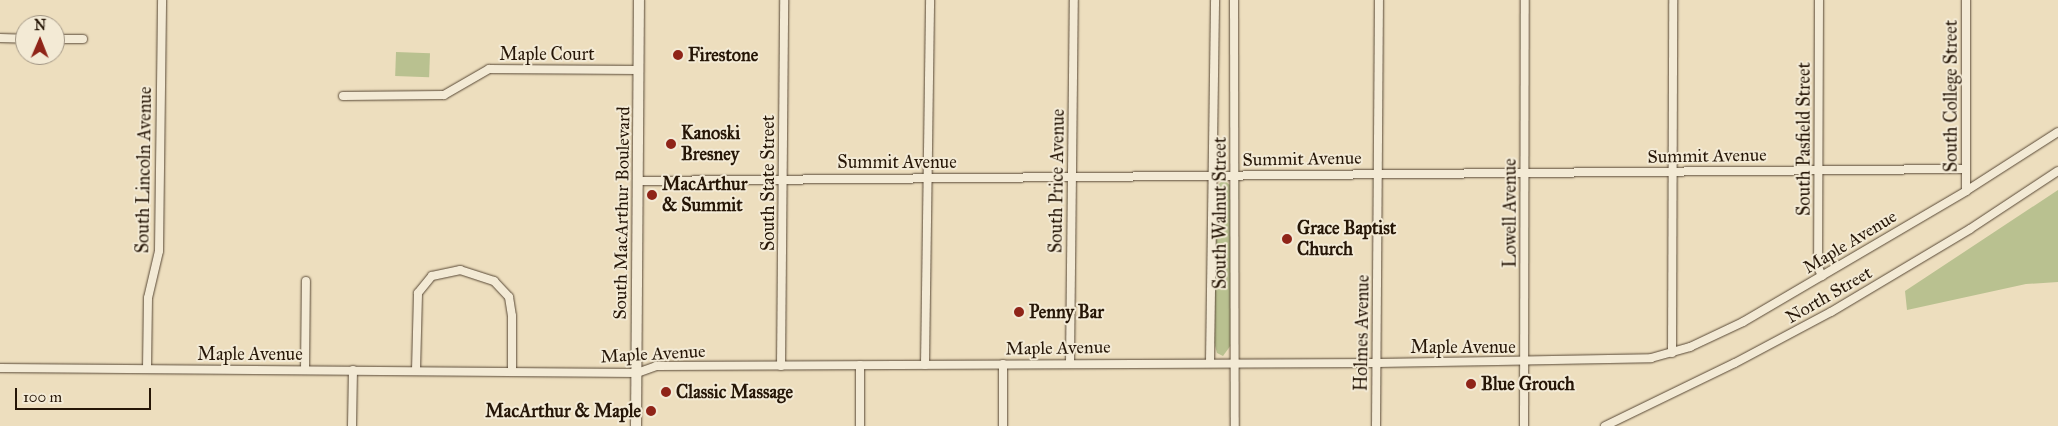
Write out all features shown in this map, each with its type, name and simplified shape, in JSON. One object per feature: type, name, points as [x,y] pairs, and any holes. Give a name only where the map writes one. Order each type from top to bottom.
[{"type":"main road","name":"South MacArthur Boulevard","points":[[636,426],[639,0]]},
{"type":"street","name":"South Lincoln Avenue","points":[[147,369],[148,298],[159,251],[162,0]]},
{"type":"street","name":"South State Street","points":[[781,366],[784,0]]},
{"type":"street","points":[[925,365],[930,0]]},
{"type":"street","name":"South Price Avenue","points":[[1070,363],[1074,0]]},
{"type":"street","name":"South Walnut Street","points":[[1210,362],[1215,0]]},
{"type":"street","name":"South Walnut Street","points":[[1234,0],[1235,426]]},
{"type":"street","name":"Holmes Avenue","points":[[1376,426],[1379,0]]},
{"type":"street","name":"Lowell Avenue","points":[[1524,426],[1525,0]]},
{"type":"street","points":[[1672,353],[1673,0]]},
{"type":"street","name":"South Pasfield Street","points":[[1819,0],[1818,267],[1822,276]]},
{"type":"street","name":"South College Street","points":[[1966,0],[1966,191]]},
{"type":"street","points":[[0,38],[15,38]]},
{"type":"street","points":[[65,39],[83,39]]},
{"type":"street","name":"Maple Court","points":[[342,96],[444,95],[489,69],[639,70]]},
{"type":"street","name":"Maple Avenue","points":[[0,368],[637,373],[656,366],[1524,362],[1637,358],[1672,353],[1743,322],[1966,191],[2058,132]]},
{"type":"street","name":"Summit Avenue","points":[[638,181],[1073,175],[1965,169]]},
{"type":"street","name":"North Street","points":[[1605,426],[1735,363],[1831,312],[1970,229],[2058,171]]},
{"type":"street","points":[[416,370],[418,293],[432,276],[460,270],[494,281],[509,297],[512,316],[512,371]]},
{"type":"street","points":[[305,370],[306,281]]},
{"type":"street","points":[[1003,364],[1003,426]]},
{"type":"street","points":[[860,365],[860,426]]},
{"type":"street","points":[[352,426],[353,370]]},
{"type":"green space","points":[[396,52],[430,53],[429,77],[395,76]]},
{"type":"green space","points":[[1223,180],[1230,185],[1231,345],[1223,356],[1217,353],[1214,342],[1217,186]]},
{"type":"green space","points":[[2058,190],[2058,282],[2026,284],[1907,310],[1905,291]]},
{"type":"place","name":"Firestone","points":[[678,55]]},
{"type":"place","name":"Kanoski Bresney","points":[[671,144]]},
{"type":"place","name":"MacArthur & Summit","points":[[652,195]]},
{"type":"place","name":"Grace Baptist Church","points":[[1287,239]]},
{"type":"place","name":"Penny Bar","points":[[1019,312]]},
{"type":"place","name":"Blue Grouch","points":[[1471,384]]},
{"type":"place","name":"Classic Massage","points":[[666,392]]},
{"type":"place","name":"MacArthur & Maple","points":[[651,411]]}]
